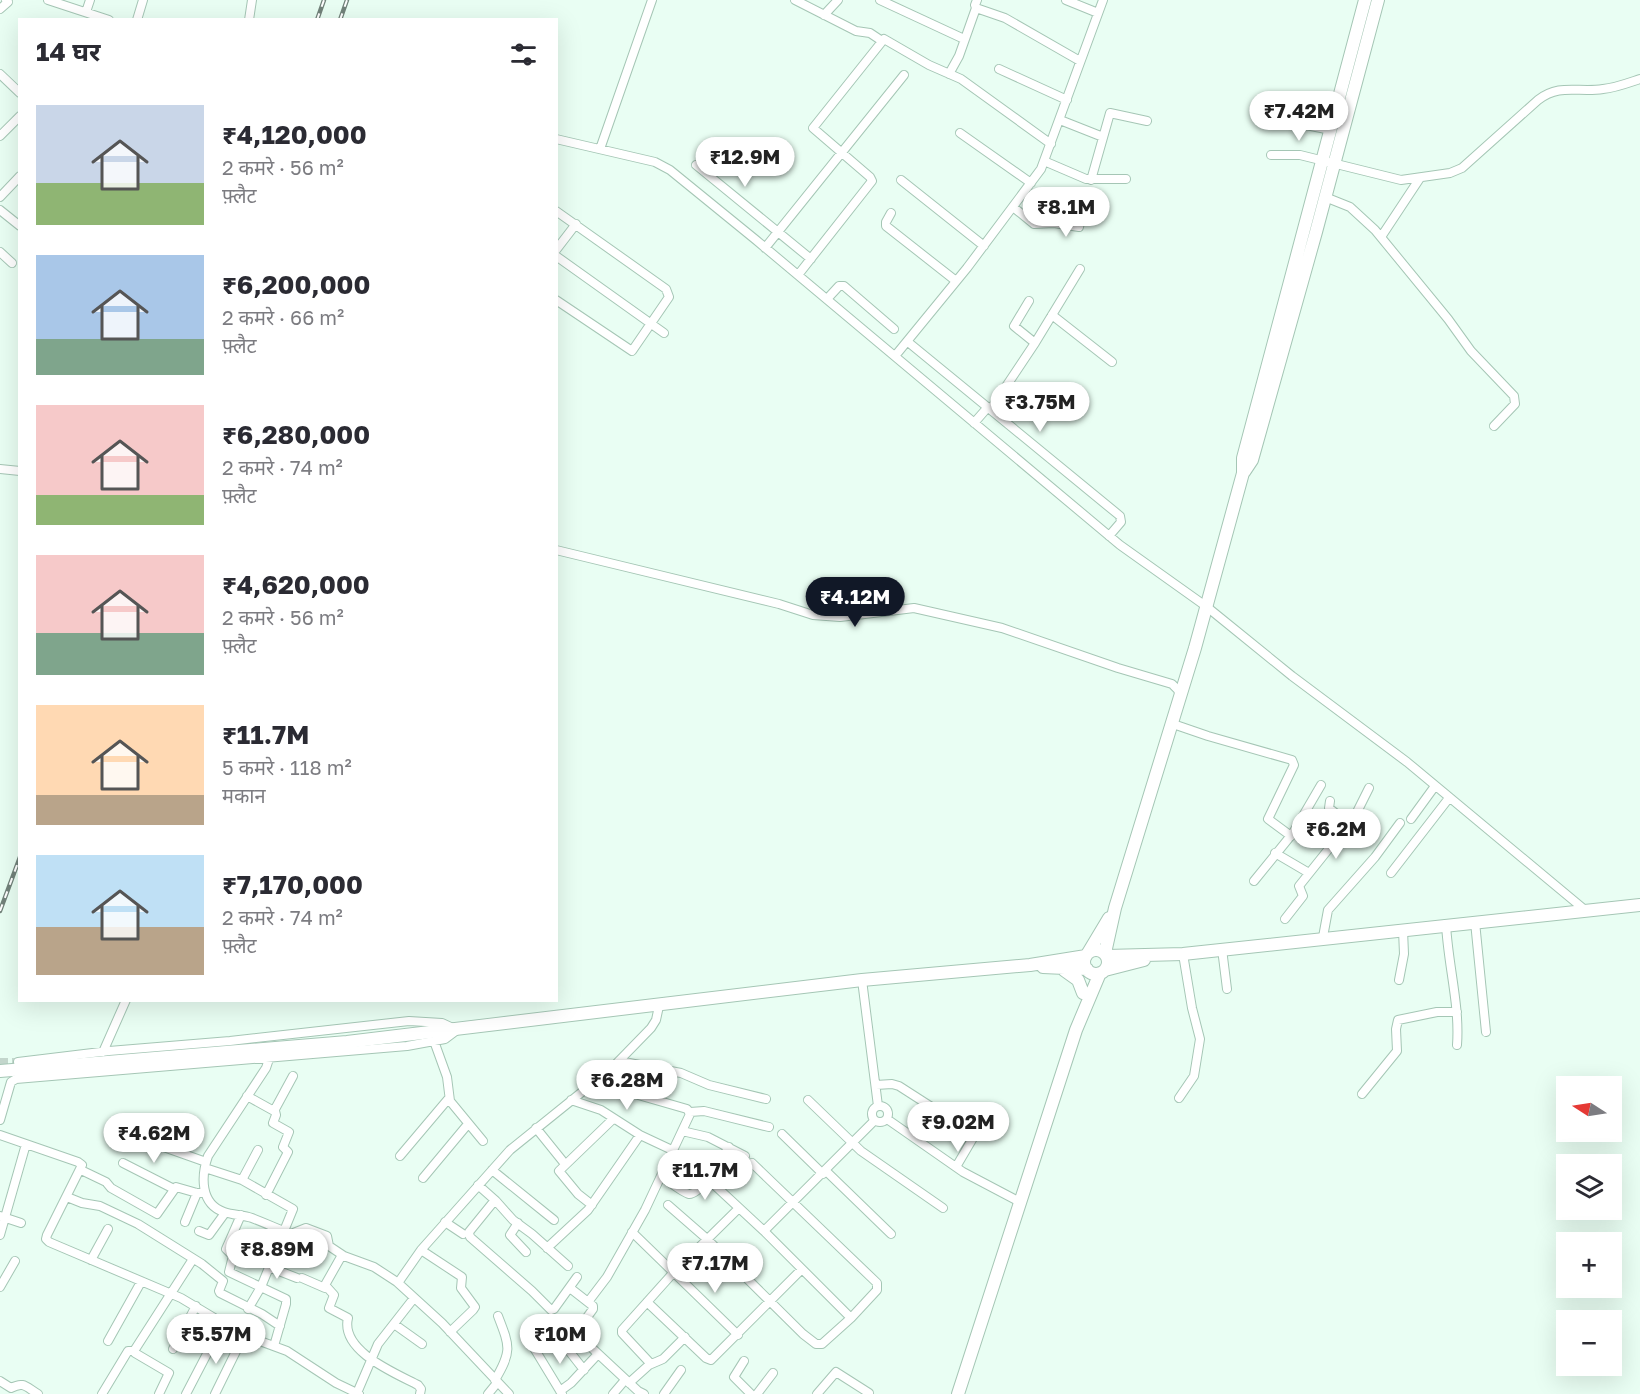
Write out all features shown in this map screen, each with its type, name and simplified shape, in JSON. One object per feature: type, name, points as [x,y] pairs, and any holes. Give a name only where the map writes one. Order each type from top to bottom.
[{"type":"highway","points":[[1243,473],[1252,460],[1325,197],[1331,130],[1365,0]]},
{"type":"highway","points":[[1076,1030],[1083,993],[1095,971],[1108,966],[1106,954],[1115,908],[1188,675],[1243,473],[1243,458],[1377,0]]},
{"type":"highway","points":[[0,1071],[239,1052],[458,1030],[862,981],[1030,965],[1087,954],[1096,949],[1106,954],[1183,954],[1323,937],[1640,905]]},
{"type":"highway","points":[[1095,971],[1084,960],[1115,908]]},
{"type":"highway","points":[[1030,965],[1095,971],[1163,955]]},
{"type":"highway","points":[[1063,969],[1078,980],[1083,993]]},
{"type":"highway","points":[[958,1394],[1095,971]]},
{"type":"street","points":[[48,0],[102,18]]},
{"type":"street","points":[[86,12],[90,0]]},
{"type":"street","points":[[138,18],[143,0]]},
{"type":"street","points":[[249,18],[252,0]]},
{"type":"street","points":[[600,149],[652,0]]},
{"type":"street","points":[[795,0],[856,31],[870,33],[882,41]]},
{"type":"street","points":[[880,0],[964,39]]},
{"type":"street","points":[[1066,0],[1098,14]]},
{"type":"street","points":[[895,356],[984,246],[1031,183],[1044,161],[1103,0]]},
{"type":"street","points":[[0,9],[8,1]]},
{"type":"street","points":[[824,15],[834,1]]},
{"type":"street","points":[[949,74],[959,56],[976,4],[1080,61]]},
{"type":"street","points":[[798,275],[872,181],[814,130],[814,126],[863,68],[882,41],[886,39],[928,65],[961,79],[1051,144]]},
{"type":"street","points":[[999,69],[1067,99]]},
{"type":"street","points":[[0,74],[18,91]]},
{"type":"street","points":[[765,248],[904,75]]},
{"type":"street","points":[[1271,155],[1300,155],[1393,179],[1420,178],[1450,173],[1462,168],[1538,100],[1552,92],[1561,89],[1606,89],[1640,79]]},
{"type":"street","points":[[1091,180],[1110,113],[1147,121]]},
{"type":"street","points":[[1256,115],[1331,130]]},
{"type":"street","points":[[0,136],[18,118]]},
{"type":"street","points":[[1060,120],[1103,137]]},
{"type":"street","points":[[960,133],[1031,183]]},
{"type":"street","points":[[558,139],[662,165],[827,299],[1109,536],[1207,607],[1436,786],[1585,910]]},
{"type":"street","points":[[1044,161],[1091,180],[1126,179]]},
{"type":"street","points":[[696,165],[811,259]]},
{"type":"street","points":[[0,197],[18,178]]},
{"type":"street","points":[[1381,237],[1420,178]]},
{"type":"street","points":[[901,180],[984,246]]},
{"type":"street","points":[[1012,207],[1034,224],[1054,223],[1079,227],[1086,192]]},
{"type":"street","points":[[1325,197],[1350,207],[1381,237],[1449,318],[1471,351],[1514,396],[1515,404],[1494,426]]},
{"type":"street","points":[[0,210],[18,224]]},
{"type":"street","points":[[558,212],[669,293],[669,297],[635,348],[628,350],[558,301]]},
{"type":"street","points":[[891,213],[886,226],[956,281]]},
{"type":"street","points":[[558,247],[576,224]]},
{"type":"street","points":[[0,252],[12,263]]},
{"type":"street","points":[[558,257],[664,333]]},
{"type":"street","points":[[974,423],[989,408],[1035,343],[1080,269]]},
{"type":"street","points":[[827,299],[839,286],[844,286],[894,329]]},
{"type":"street","points":[[1029,301],[1014,326],[1035,343]]},
{"type":"street","points":[[1052,315],[1112,362]]},
{"type":"street","points":[[908,342],[1120,516],[1121,522],[1109,536]]},
{"type":"street","points":[[0,469],[18,471]]},
{"type":"street","points":[[558,550],[779,604],[813,615],[840,617],[914,608],[1002,628],[1176,687],[1181,698]]},
{"type":"street","points":[[1158,680],[1188,675]]},
{"type":"street","points":[[1173,724],[1292,760],[1294,765],[1268,819],[1291,836]]},
{"type":"street","points":[[1254,881],[1291,836],[1321,785]]},
{"type":"street","points":[[1412,819],[1436,786]]},
{"type":"street","points":[[1285,919],[1303,896],[1299,888],[1358,812],[1369,788]]},
{"type":"street","points":[[1391,873],[1449,798]]},
{"type":"street","points":[[1330,801],[1329,808],[1349,824]]},
{"type":"street","points":[[1323,937],[1328,910],[1375,857],[1400,823]]},
{"type":"street","points":[[1275,853],[1309,873]]},
{"type":"street","points":[[1475,922],[1486,1032]]},
{"type":"street","points":[[1446,924],[1457,1012],[1457,1045]]},
{"type":"street","points":[[1399,980],[1404,954],[1403,930]]},
{"type":"street","points":[[1222,949],[1227,989]]},
{"type":"street","points":[[1179,1098],[1194,1076],[1200,1039],[1183,954]]},
{"type":"street","points":[[862,981],[878,1106]]},
{"type":"street","points":[[103,1052],[125,1002]]},
{"type":"street","points":[[398,1283],[421,1250],[510,1150],[619,1061],[651,1028],[656,1020],[659,1005]]},
{"type":"street","points":[[1362,1094],[1397,1050],[1398,1020],[1441,1012],[1457,1012]]},
{"type":"street","points":[[18,1062],[409,1021],[442,1023],[458,1030]]},
{"type":"street","points":[[0,1120],[11,1082],[16,1079],[407,1046],[444,1039],[458,1030]]},
{"type":"street","points":[[434,1041],[446,1071],[449,1098],[483,1141]]},
{"type":"street","points":[[185,1221],[201,1193],[205,1165],[211,1149],[268,1066],[269,1059]]},
{"type":"street","points":[[619,1061],[681,1073],[709,1085],[766,1099]]},
{"type":"street","points":[[266,1195],[288,1152],[283,1147],[289,1132],[273,1123],[275,1111],[293,1076]]},
{"type":"street","points":[[593,1082],[687,1109],[690,1112],[704,1112],[769,1127]]},
{"type":"street","points":[[876,1085],[899,1086],[972,1133],[973,1138],[956,1167]]},
{"type":"street","points":[[247,1096],[275,1111]]},
{"type":"street","points":[[400,1156],[449,1098]]},
{"type":"street","points":[[571,1100],[601,1110],[640,1135],[672,1150]]},
{"type":"street","points":[[808,1100],[861,1151],[943,1208]]},
{"type":"street","points":[[878,1106],[886,1108],[887,1119]]},
{"type":"street","points":[[878,1106],[872,1111],[871,1116],[874,1121],[880,1123],[887,1119]]},
{"type":"street","points":[[588,1302],[606,1277],[645,1210],[690,1112]]},
{"type":"street","points":[[592,1205],[578,1194],[559,1173],[565,1164],[614,1119]]},
{"type":"street","points":[[887,1119],[956,1167],[1020,1202]]},
{"type":"street","points":[[764,1231],[874,1121]]},
{"type":"street","points":[[423,1178],[468,1124]]},
{"type":"street","points":[[536,1128],[565,1164]]},
{"type":"street","points":[[682,1131],[708,1137],[745,1156]]},
{"type":"street","points":[[782,1134],[891,1234]]},
{"type":"street","points":[[0,1135],[82,1165],[46,1239],[196,1306],[244,1335],[292,1354],[354,1393],[378,1344],[414,1298]]},
{"type":"street","points":[[547,1248],[592,1205],[640,1135]]},
{"type":"street","points":[[0,1235],[2,1217],[26,1144]]},
{"type":"street","points":[[158,1145],[242,1180],[293,1209],[261,1287],[248,1309]]},
{"type":"street","points":[[661,1176],[691,1194],[708,1179],[729,1147]]},
{"type":"street","points":[[242,1180],[258,1150]]},
{"type":"street","points":[[123,1163],[174,1189]]},
{"type":"street","points":[[668,1205],[707,1239],[803,1334],[819,1345],[851,1318],[877,1290],[877,1283],[753,1163]]},
{"type":"street","points":[[81,1170],[106,1182],[114,1190],[157,1214],[174,1189],[178,1187],[201,1193],[210,1203],[225,1213],[241,1215],[294,1234],[306,1228],[327,1236],[329,1246],[342,1255],[374,1267],[398,1283],[450,1332],[509,1394]]},
{"type":"street","points":[[492,1170],[554,1220]]},
{"type":"street","points":[[708,1179],[851,1318]]},
{"type":"street","points":[[478,1185],[568,1266]]},
{"type":"street","points":[[67,1197],[82,1203],[100,1206],[138,1224],[193,1258],[223,1281],[220,1293],[262,1314],[280,1326]]},
{"type":"street","points":[[495,1200],[469,1232],[470,1237],[551,1310],[577,1277]]},
{"type":"street","points":[[651,1364],[622,1331],[674,1272],[739,1208]]},
{"type":"street","points":[[199,1231],[209,1235],[225,1213]]},
{"type":"street","points":[[241,1215],[226,1249],[233,1256],[229,1272],[286,1299],[274,1346]]},
{"type":"street","points":[[2,1217],[21,1223]]},
{"type":"street","points":[[445,1222],[463,1234]]},
{"type":"street","points":[[518,1223],[510,1235],[526,1252]]},
{"type":"street","points":[[91,1260],[108,1228]]},
{"type":"street","points":[[632,1232],[738,1335]]},
{"type":"street","points":[[421,1250],[462,1277],[461,1288],[475,1307],[450,1332]]},
{"type":"street","points":[[325,1287],[342,1255]]},
{"type":"street","points":[[134,1351],[193,1258]]},
{"type":"street","points":[[0,1287],[15,1261]]},
{"type":"street","points":[[269,1267],[325,1287],[334,1295],[329,1308],[347,1317],[347,1328],[356,1345],[371,1359],[418,1385],[421,1389],[420,1394]]},
{"type":"street","points":[[648,1302],[706,1358],[711,1360],[802,1269]]},
{"type":"street","points":[[108,1341],[141,1282]]},
{"type":"street","points":[[570,1288],[593,1306],[566,1347],[584,1370]]},
{"type":"street","points":[[173,1349],[196,1306]]},
{"type":"street","points":[[488,1394],[506,1361],[508,1352],[507,1340],[498,1316]]},
{"type":"street","points":[[186,1394],[223,1323]]},
{"type":"street","points":[[394,1324],[422,1344]]},
{"type":"street","points":[[577,1332],[627,1381],[644,1394]]},
{"type":"street","points":[[548,1333],[534,1348],[561,1392],[598,1354]]},
{"type":"street","points":[[215,1394],[244,1335]]},
{"type":"street","points":[[613,1394],[651,1364],[663,1359],[685,1337]]},
{"type":"street","points":[[102,1394],[128,1351],[134,1351],[169,1373],[159,1394]]},
{"type":"street","points":[[744,1361],[734,1377],[751,1394]]},
{"type":"street","points":[[664,1394],[681,1370]]},
{"type":"street","points":[[817,1394],[836,1372],[869,1393]]},
{"type":"street","points":[[757,1394],[773,1373]]},
{"type":"street","points":[[0,1381],[11,1388],[22,1384],[38,1394]]},
{"type":"tunnel","points":[[0,1062],[18,1062]]},
{"type":"railway","points":[[318,18],[324,0]]},
{"type":"railway","points":[[341,18],[347,0]]},
{"type":"railway","points":[[0,911],[18,862]]}]
